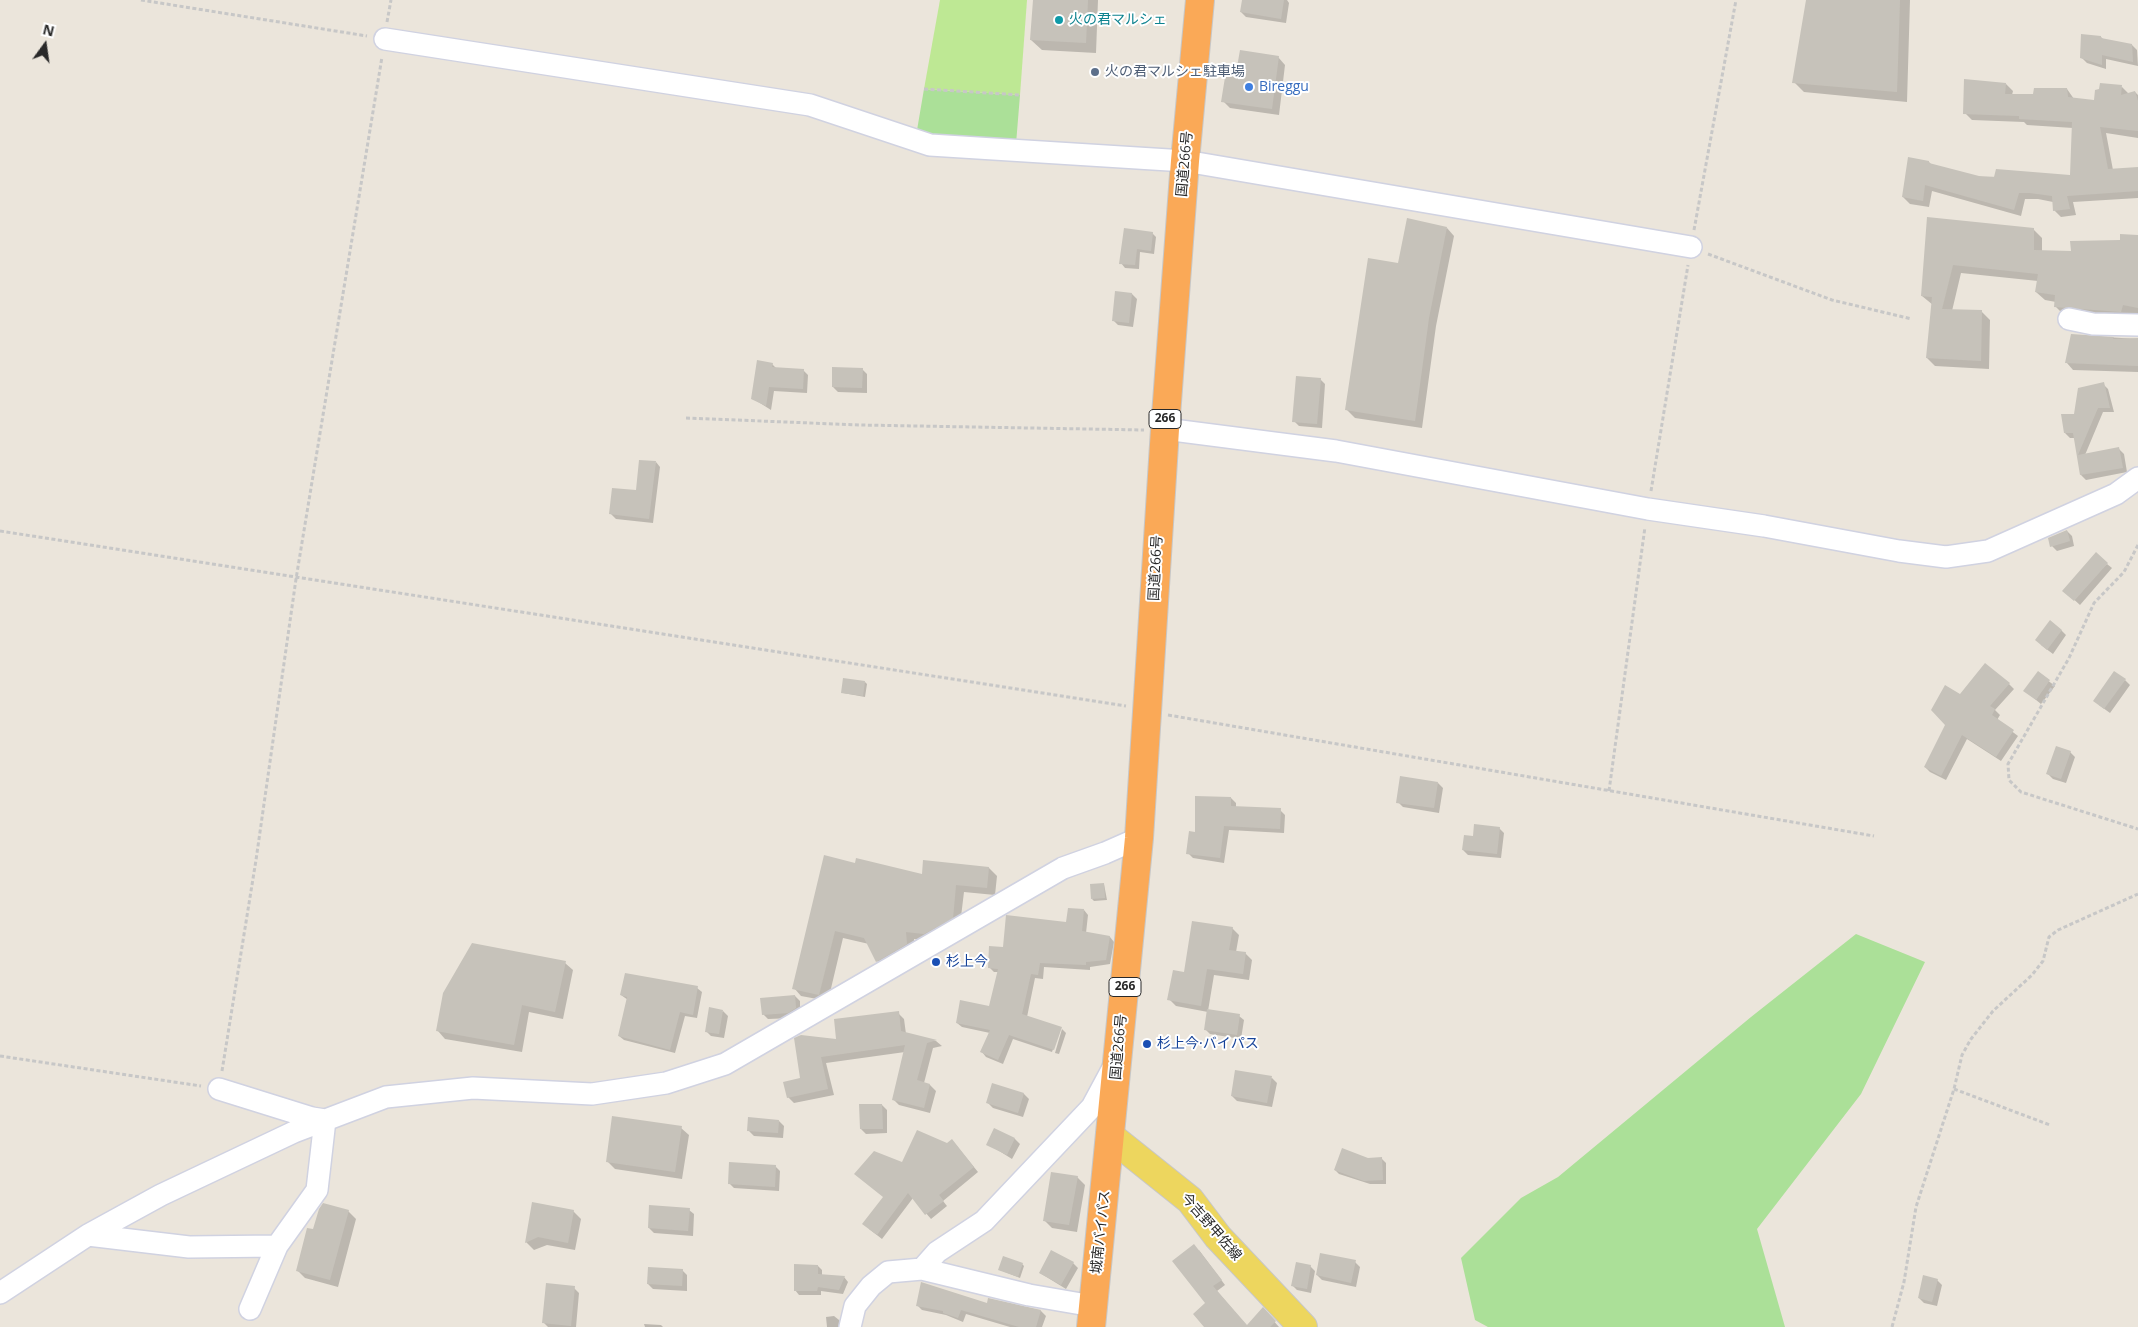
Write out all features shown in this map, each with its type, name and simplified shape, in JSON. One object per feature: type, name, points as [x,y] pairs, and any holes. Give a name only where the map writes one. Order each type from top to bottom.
[{"type":"highway","name":"国道266号","points":[[1110,1136],[1139,838],[1184,161],[1200,0]]},
{"type":"highway","name":"城南バイパス","points":[[1092,1317],[1110,1136]]},
{"type":"main road","name":"今吉野甲佐線","points":[[1110,1136],[1190,1200],[1218,1237],[1303,1327]]},
{"type":"street","points":[[385,39],[810,105],[930,145],[1184,161],[1691,247]]},
{"type":"street","points":[[2069,319],[2093,324],[2138,325]]},
{"type":"street","points":[[1165,429],[1336,452],[1648,510],[1764,526],[1900,551],[1946,557],[1988,551],[2116,494],[2138,478]]},
{"type":"street","points":[[0,1293],[88,1236],[161,1195],[294,1132],[386,1097],[473,1088],[592,1094],[666,1083],[725,1064],[1063,868],[1139,838]]},
{"type":"street","points":[[922,1269],[938,1252],[984,1221],[1092,1107],[1118,1057]]},
{"type":"street","points":[[219,1089],[312,1118],[325,1120]]},
{"type":"street","points":[[250,1309],[277,1246],[317,1190],[325,1120]]},
{"type":"street","points":[[88,1236],[189,1247],[277,1246]]},
{"type":"street","points":[[850,1327],[855,1306],[871,1286],[888,1272],[922,1269],[1029,1295],[1092,1317]]},
{"type":"path","points":[[0,1056],[219,1089],[256,860],[296,579],[385,39],[141,0]]},
{"type":"path","points":[[1609,791],[1648,510],[1691,247],[1736,0]]},
{"type":"path","points":[[924,89],[1020,96]]},
{"type":"path","points":[[1691,247],[1832,300],[1912,319]]},
{"type":"path","points":[[686,418],[1124,431],[1165,429]]},
{"type":"path","points":[[0,532],[1148,711],[1874,836]]},
{"type":"path","points":[[2138,545],[2124,572],[2094,603],[2069,658],[2008,764],[2009,780],[2021,792],[2138,829]]},
{"type":"path","points":[[1892,1327],[1904,1282],[1916,1207],[1954,1089],[1962,1055],[1971,1039],[1993,1011],[2038,968],[2043,961],[2049,937],[2058,930],[2138,894]]},
{"type":"path","points":[[1954,1089],[2050,1125]]},
{"type":"green space","points":[[940,0],[1027,0],[1020,95],[924,89]]},
{"type":"green space","points":[[924,89],[1020,95],[1016,144],[916,136]]},
{"type":"green space","points":[[1856,934],[1925,962],[1861,1094],[1757,1229],[1785,1327],[1488,1327],[1475,1320],[1461,1258],[1521,1198],[1558,1177],[1751,1017]]},
{"type":"building","name":"火の君マルシェ","points":[[1033,0],[1088,0],[1086,43],[1030,40]]},
{"type":"building","points":[[1242,0],[1284,0],[1281,19],[1240,12]]},
{"type":"building","points":[[1806,0],[1900,0],[1897,92],[1792,83]]},
{"type":"building","points":[[2081,34],[2101,36],[2101,38],[2132,44],[2133,62],[2102,55],[2102,65],[2080,58]]},
{"type":"building","name":"Bireggu","points":[[1240,50],[1279,56],[1272,109],[1221,102],[1227,65],[1237,67]]},
{"type":"building","points":[[1964,79],[2006,83],[2005,94],[2033,94],[2034,88],[2067,88],[2068,97],[2094,100],[2095,90],[2099,89],[2100,83],[2122,85],[2121,95],[2135,91],[2138,101],[2138,131],[2100,127],[2108,169],[2138,167],[2138,191],[2067,196],[2070,209],[2053,211],[2052,196],[2030,193],[2019,193],[2014,210],[1925,185],[1923,201],[1902,197],[1908,157],[1929,161],[1929,163],[1979,176],[1994,177],[1996,169],[2070,175],[2072,122],[2019,119],[2019,116],[1963,114]]},
{"type":"building","points":[[1927,217],[2034,228],[2034,250],[2071,251],[2070,241],[2120,240],[2120,234],[2138,235],[2138,308],[2123,305],[2121,312],[2054,307],[2055,295],[2035,292],[2038,274],[1953,265],[1942,309],[1982,310],[1981,361],[1926,358],[1932,297],[1921,296]]},
{"type":"building","points":[[1407,218],[1447,227],[1429,318],[1415,421],[1345,410],[1368,258],[1398,263]]},
{"type":"building","points":[[1124,228],[1153,232],[1151,251],[1137,249],[1135,265],[1119,264]]},
{"type":"building","points":[[1115,291],[1132,293],[1129,323],[1112,321]]},
{"type":"building","points":[[2071,334],[2114,337],[2113,339],[2138,338],[2138,366],[2065,363]]},
{"type":"building","points":[[757,360],[773,363],[772,367],[804,369],[803,389],[769,387],[766,406],[751,399]]},
{"type":"building","points":[[832,367],[863,368],[862,388],[832,387]]},
{"type":"building","points":[[1296,376],[1321,378],[1317,424],[1292,422]]},
{"type":"building","points":[[2104,382],[2110,408],[2098,408],[2078,455],[2119,447],[2123,468],[2080,475],[2073,433],[2064,433],[2061,414],[2074,414],[2078,388]]},
{"type":"building","points":[[639,460],[656,461],[649,519],[609,514],[612,488],[636,490]]},
{"type":"building","points":[[2067,530],[2070,541],[2050,547],[2048,538]]},
{"type":"building","points":[[2096,552],[2108,563],[2074,601],[2062,591]]},
{"type":"building","points":[[2050,620],[2062,630],[2047,650],[2035,640]]},
{"type":"building","points":[[1985,663],[2010,683],[1990,706],[1995,709],[1992,715],[2014,730],[1996,757],[1962,735],[1941,776],[1924,767],[1945,725],[1931,710],[1945,685],[1960,694]]},
{"type":"building","points":[[2038,671],[2050,680],[2036,700],[2023,691]]},
{"type":"building","points":[[2114,671],[2126,679],[2104,709],[2093,701]]},
{"type":"building","points":[[843,678],[865,681],[863,696],[841,693]]},
{"type":"building","points":[[2056,746],[2071,751],[2061,779],[2046,774]]},
{"type":"building","points":[[1400,776],[1438,782],[1434,808],[1396,803]]},
{"type":"building","points":[[1195,796],[1231,797],[1231,806],[1281,808],[1280,829],[1224,826],[1220,858],[1186,854],[1189,831],[1195,832]]},
{"type":"building","points":[[1474,824],[1500,827],[1497,854],[1462,850],[1464,835],[1473,836]]},
{"type":"building","points":[[824,855],[855,863],[856,858],[922,874],[923,860],[989,867],[987,888],[956,885],[953,918],[924,934],[906,932],[907,944],[876,962],[864,938],[835,931],[819,995],[792,989]]},
{"type":"building","points":[[1104,883],[1105,898],[1091,899],[1090,884]]},
{"type":"building","points":[[1068,908],[1084,909],[1082,931],[1110,936],[1106,960],[1086,962],[1086,965],[1040,963],[1038,975],[1031,974],[1022,1014],[1062,1027],[1054,1050],[1009,1035],[998,1060],[980,1052],[990,1030],[956,1023],[960,1000],[989,1006],[998,969],[988,968],[989,946],[1003,947],[1006,915],[1066,922]]},
{"type":"building","points":[[1192,921],[1233,927],[1229,950],[1246,952],[1243,974],[1207,969],[1201,1006],[1167,1000],[1173,970],[1184,972]]},
{"type":"building","points":[[472,943],[566,961],[555,1012],[522,1005],[514,1045],[436,1031],[443,993]]},
{"type":"building","points":[[625,973],[698,986],[693,1015],[680,1012],[670,1050],[618,1036],[627,997],[620,995]]},
{"type":"building","points":[[795,995],[796,1008],[788,1013],[762,1015],[760,998]]},
{"type":"building","points":[[709,1007],[723,1010],[719,1034],[705,1032]]},
{"type":"building","points":[[1207,1009],[1240,1014],[1237,1035],[1204,1030]]},
{"type":"building","points":[[899,1011],[901,1031],[937,1040],[927,1043],[917,1080],[930,1084],[924,1108],[892,1100],[905,1045],[821,1057],[828,1089],[787,1098],[783,1082],[800,1078],[794,1038],[801,1035],[836,1039],[834,1019]]},
{"type":"building","points":[[1235,1070],[1272,1076],[1267,1103],[1231,1096]]},
{"type":"building","points":[[992,1083],[1024,1093],[1018,1113],[986,1103]]},
{"type":"building","points":[[859,1104],[882,1104],[883,1129],[860,1129]]},
{"type":"building","points":[[612,1116],[682,1126],[675,1172],[606,1162]]},
{"type":"building","points":[[748,1117],[779,1120],[778,1133],[747,1131]]},
{"type":"building","points":[[994,1128],[1015,1138],[1007,1155],[986,1145]]},
{"type":"building","points":[[917,1130],[947,1143],[952,1139],[974,1167],[939,1195],[944,1201],[925,1215],[908,1193],[877,1235],[862,1224],[883,1197],[854,1174],[874,1151],[902,1162]]},
{"type":"building","points":[[1342,1148],[1368,1158],[1382,1157],[1383,1180],[1364,1181],[1334,1170]]},
{"type":"building","points":[[729,1162],[776,1165],[775,1187],[728,1184]]},
{"type":"building","points":[[1051,1172],[1078,1176],[1069,1225],[1043,1221]]},
{"type":"building","points":[[532,1202],[574,1210],[568,1243],[538,1237],[525,1243]]},
{"type":"building","points":[[323,1203],[349,1210],[330,1280],[296,1271],[307,1228],[313,1229],[319,1209]]},
{"type":"building","points":[[649,1205],[690,1208],[688,1231],[648,1228]]},
{"type":"building","points":[[1194,1244],[1222,1280],[1213,1286],[1247,1325],[1263,1307],[1276,1321],[1270,1327],[1204,1327],[1193,1314],[1205,1303],[1172,1261]]},
{"type":"building","points":[[1051,1250],[1074,1262],[1061,1285],[1039,1273]]},
{"type":"building","points":[[1320,1253],[1356,1260],[1351,1283],[1316,1275]]},
{"type":"building","points":[[1003,1256],[1023,1263],[1018,1277],[998,1270]]},
{"type":"building","points":[[1296,1262],[1311,1265],[1307,1289],[1291,1286]]},
{"type":"building","points":[[794,1264],[818,1265],[818,1274],[845,1276],[839,1290],[818,1287],[817,1291],[794,1291]]},
{"type":"building","points":[[648,1267],[683,1269],[682,1286],[647,1284]]},
{"type":"building","points":[[1923,1275],[1938,1279],[1932,1302],[1918,1298]]},
{"type":"building","points":[[921,1282],[987,1303],[988,1298],[1041,1310],[1036,1327],[1019,1327],[961,1310],[958,1318],[943,1313],[943,1311],[916,1306]]},
{"type":"building","points":[[546,1283],[575,1286],[571,1326],[542,1323]]},
{"type":"place","name":"火の君マルシェ","points":[[1059,20]]},
{"type":"place","name":"火の君マルシェ駐車場","points":[[1095,72]]},
{"type":"place","name":"Bireggu","points":[[1249,87]]},
{"type":"place","name":"杉上今","points":[[936,962]]},
{"type":"place","name":"杉上今·バイパス","points":[[1147,1044]]}]
